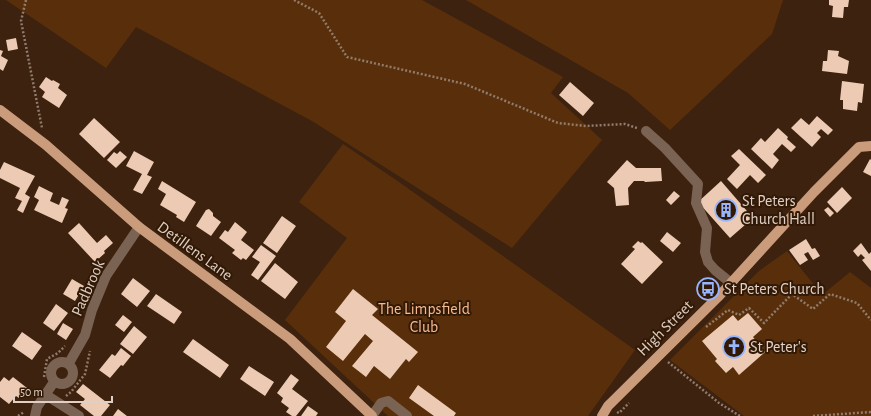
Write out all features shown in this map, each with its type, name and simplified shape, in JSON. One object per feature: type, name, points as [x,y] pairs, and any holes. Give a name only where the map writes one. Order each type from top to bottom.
[{"type":"main road","name":"Detillens Lane","points":[[0,110],[46,144],[139,228],[290,339],[372,416]]},
{"type":"main road","name":"High Street","points":[[602,416],[608,406],[731,283],[814,192],[859,147],[870,143]]},
{"type":"street","points":[[646,130],[665,148],[698,184],[696,203],[707,228],[705,252],[707,258],[715,270],[731,283]]},
{"type":"street","name":"Padbrook","points":[[69,363],[85,334],[92,310],[106,276],[139,228]]},
{"type":"street","points":[[63,361],[69,363],[74,370],[72,379],[66,384],[54,382],[50,374],[52,367],[56,362],[63,361]]},
{"type":"street","points":[[31,413],[37,407],[54,382]]},
{"type":"street","points":[[46,394],[79,416]]},
{"type":"street","points":[[372,416],[382,403],[388,401],[406,416]]},
{"type":"path","points":[[26,0],[21,21],[46,144]]},
{"type":"path","points":[[294,0],[319,13],[347,57],[465,84],[558,123],[586,126],[625,124],[646,130]]},
{"type":"path","points":[[703,329],[728,310],[739,315],[749,308],[764,323],[792,294],[813,309],[830,294],[857,303],[871,320]]},
{"type":"path","points":[[44,378],[47,359],[58,353],[66,345]]},
{"type":"path","points":[[662,367],[668,362],[719,402],[740,416]]},
{"type":"path","points":[[608,406],[620,414],[630,402]]},
{"type":"path","points":[[813,416],[871,412]]},
{"type":"path","points":[[18,416],[31,413]]},
{"type":"green space","points":[[6,0],[422,0],[563,77],[551,93],[602,140],[512,248],[312,121],[136,27],[106,68]]},
{"type":"green space","points":[[466,0],[783,0],[772,34],[670,130],[628,93]]},
{"type":"green space","name":"The Limpsfield Club","points":[[343,144],[399,182],[635,350],[588,416],[388,416],[285,320],[347,238],[299,202]]},
{"type":"green space","points":[[787,251],[822,295],[850,272],[871,288],[871,416],[744,416],[670,360],[759,271]]},
{"type":"building","points":[[829,0],[849,0],[848,7],[844,7],[843,18],[832,17],[833,6],[829,5]]},
{"type":"building","points":[[16,38],[18,49],[8,51],[6,40]]},
{"type":"building","points":[[0,50],[3,51],[1,56],[8,60],[3,71],[0,69]]},
{"type":"building","points":[[828,50],[839,51],[838,56],[849,61],[847,74],[822,71],[823,61],[827,61]]},
{"type":"building","points":[[46,77],[60,84],[58,88],[67,95],[59,108],[42,97],[45,92],[39,87]]},
{"type":"building","points":[[842,81],[864,84],[862,103],[858,102],[857,111],[843,109],[843,100],[840,100]]},
{"type":"building","points":[[570,82],[594,103],[583,116],[559,95]]},
{"type":"building","points":[[817,116],[833,130],[828,135],[821,129],[817,133],[821,137],[812,147],[791,128],[801,118],[809,125]]},
{"type":"building","points":[[94,118],[120,142],[104,158],[79,134]]},
{"type":"building","points":[[778,128],[796,147],[791,152],[782,144],[773,154],[779,160],[772,169],[751,149],[761,138],[765,142]]},
{"type":"building","points":[[739,149],[766,175],[758,183],[750,175],[737,189],[727,179],[740,165],[731,156]]},
{"type":"building","points":[[120,151],[127,157],[116,168],[107,160],[114,152],[117,154]]},
{"type":"building","points":[[134,151],[154,162],[147,175],[152,177],[142,194],[133,190],[142,174],[126,166]]},
{"type":"building","points":[[870,159],[871,160],[871,176],[863,172]]},
{"type":"building","points":[[627,160],[636,168],[661,168],[662,181],[634,181],[628,188],[629,205],[616,206],[614,188],[607,182]]},
{"type":"building","points":[[4,162],[35,176],[25,194],[30,197],[23,213],[17,210],[22,201],[15,198],[20,188],[0,178],[0,170]]},
{"type":"building","points":[[162,181],[196,202],[184,222],[176,217],[177,215],[160,205],[166,194],[158,189]]},
{"type":"building","name":"St Peters Church Hall","points":[[721,181],[753,218],[730,238],[698,202]]},
{"type":"building","points":[[39,186],[53,193],[50,201],[59,205],[62,197],[69,200],[65,208],[68,209],[62,223],[34,210],[39,200],[34,197]]},
{"type":"building","points":[[842,187],[852,198],[837,213],[827,202]]},
{"type":"building","points":[[674,191],[680,196],[671,205],[666,200]]},
{"type":"building","points":[[828,207],[834,213],[830,217],[824,210]]},
{"type":"building","points":[[209,209],[213,213],[213,216],[221,222],[211,236],[196,226],[206,210]]},
{"type":"building","points":[[282,216],[296,226],[277,253],[263,243]]},
{"type":"building","points":[[235,222],[247,232],[241,240],[254,250],[246,260],[243,258],[241,260],[232,253],[235,250],[219,238],[225,230],[228,232]]},
{"type":"building","points":[[79,223],[97,243],[106,235],[113,243],[95,262],[68,233]]},
{"type":"building","points":[[667,232],[681,243],[673,252],[660,241]]},
{"type":"building","points":[[806,239],[812,249],[815,248],[820,256],[813,260],[808,252],[804,254],[808,260],[800,265],[789,250]]},
{"type":"building","points":[[638,241],[641,243],[642,242],[663,262],[642,284],[621,264],[635,249],[632,247]]},
{"type":"building","points":[[861,243],[869,254],[871,252],[871,271],[862,260],[865,258],[861,254],[858,257],[853,251]]},
{"type":"building","points":[[261,245],[276,256],[258,280],[251,275],[260,262],[252,257]]},
{"type":"building","points":[[275,263],[298,282],[285,299],[261,281]]},
{"type":"building","points":[[133,278],[150,291],[137,307],[121,294]]},
{"type":"building","points":[[72,279],[84,286],[75,301],[63,294]]},
{"type":"building","points":[[353,289],[378,309],[372,315],[418,352],[409,362],[406,359],[390,379],[374,366],[366,377],[352,366],[373,341],[365,334],[343,361],[326,347],[346,321],[335,312]]},
{"type":"building","points":[[156,294],[182,312],[174,324],[147,306]]},
{"type":"building","points":[[56,304],[68,313],[54,331],[43,323]]},
{"type":"building","name":"St Peter's","points":[[748,313],[762,329],[753,337],[765,352],[739,375],[733,367],[726,373],[715,361],[717,359],[702,341],[733,315],[738,321]]},
{"type":"building","points":[[123,315],[132,322],[124,332],[115,325]]},
{"type":"building","points":[[63,323],[73,329],[66,340],[57,334]]},
{"type":"building","points":[[134,326],[147,337],[133,354],[120,344]]},
{"type":"building","points":[[22,332],[42,346],[32,360],[12,346]]},
{"type":"building","points":[[193,339],[229,365],[220,378],[183,352]]},
{"type":"building","points":[[121,348],[131,356],[110,378],[99,370],[112,354],[115,356]]},
{"type":"building","points":[[249,366],[274,382],[265,396],[240,379]]},
{"type":"building","points":[[291,374],[299,380],[292,389],[308,401],[296,416],[292,416],[286,412],[289,408],[281,402],[283,398],[277,393]]},
{"type":"building","points":[[4,377],[9,381],[13,377],[27,388],[19,398],[16,396],[9,404],[0,397],[0,382]]},
{"type":"building","points":[[83,384],[110,405],[101,416],[94,416],[80,405],[85,399],[76,392]]},
{"type":"building","points":[[418,385],[456,413],[454,416],[434,416],[409,398]]},
{"type":"building","points":[[308,406],[318,413],[316,416],[301,416]]},
{"type":"building","points":[[118,409],[127,416],[113,416]]},
{"type":"place","name":"St Peters Church Hall","points":[[726,210]]},
{"type":"place","name":"St Peters Church","points":[[708,289]]},
{"type":"place","name":"St Peter's","points":[[734,347]]}]
